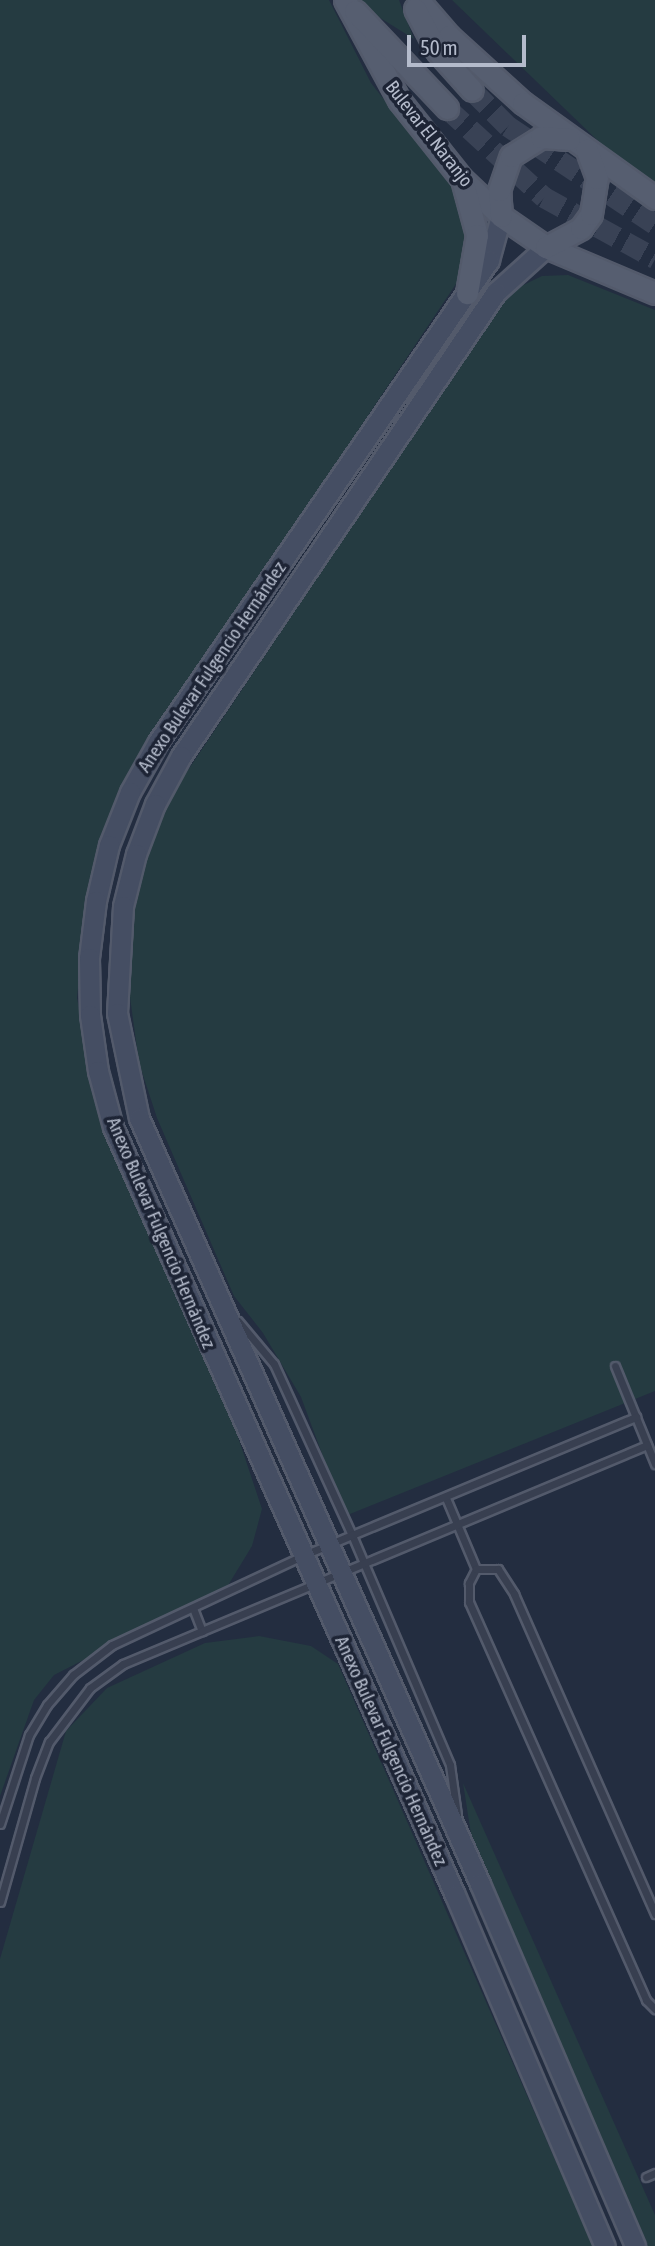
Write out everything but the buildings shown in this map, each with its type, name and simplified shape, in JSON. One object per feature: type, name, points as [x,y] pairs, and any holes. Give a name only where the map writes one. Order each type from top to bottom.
[{"type":"main road","points":[[411,0],[437,51],[472,90]]},
{"type":"main road","points":[[418,0],[449,36],[579,145],[655,198]]},
{"type":"main road","name":"Bulevar El Naranjo","points":[[345,1],[447,108]]},
{"type":"main road","name":"Bulevar El Naranjo","points":[[345,1],[399,100],[461,178],[501,216],[546,247],[655,293]]},
{"type":"main road","points":[[501,216],[499,190],[511,156],[541,137],[579,145],[597,178],[592,214],[581,228],[546,247]]},
{"type":"main road","points":[[461,178],[477,235],[467,293]]},
{"type":"main road","name":"Anexo Bulevar Fulgencio Hernández","points":[[501,216],[489,260],[158,742],[109,845],[96,901],[89,958],[90,1015],[98,1071],[113,1126],[304,1555],[605,2246]]},
{"type":"main road","name":"Anexo Bulevar Fulgencio Hernández","points":[[546,247],[496,292],[212,712],[155,804],[136,854],[117,959],[117,1013],[125,1066],[139,1118],[462,1843],[635,2246]]},
{"type":"lane","points":[[217,1296],[274,1364],[365,1564],[450,1765],[462,1843]]},
{"type":"lane","points":[[615,1366],[655,1464]]},
{"type":"lane","points":[[0,1824],[29,1735],[73,1675],[112,1645],[329,1544],[446,1498],[636,1417]]},
{"type":"lane","points":[[0,1902],[35,1778],[68,1714],[90,1688],[123,1664],[317,1586],[647,1445]]},
{"type":"lane","points":[[446,1498],[476,1569],[469,1583],[469,1602],[646,2000],[655,2009]]},
{"type":"lane","points":[[476,1569],[498,1569],[514,1594],[655,1914]]},
{"type":"lane","points":[[193,1608],[202,1631]]},
{"type":"lane","points":[[646,2177],[655,2173]]},
{"type":"green space","points":[[0,0],[329,0],[371,83],[462,199],[470,263],[141,755],[87,898],[77,998],[102,1118],[233,1422],[262,1509],[252,1546],[227,1587],[54,1675],[34,1700],[0,1796]]},
{"type":"green space","points":[[359,0],[399,0],[414,39],[361,6]]},
{"type":"green space","points":[[452,0],[655,0],[655,185],[622,164]]},
{"type":"green space","points":[[568,275],[655,310],[655,1391],[345,1516],[301,1397],[263,1333],[234,1296],[157,1118],[139,1063],[129,990],[129,919],[147,846],[182,779],[509,292],[542,276]]},
{"type":"green space","points":[[259,1636],[311,1646],[338,1664],[593,2246],[0,2246],[0,1959],[66,1731],[107,1688],[205,1643]]},
{"type":"green space","points":[[463,1783],[655,2215],[655,2246],[645,2246],[474,1853]]},
{"type":"tunnel","points":[[472,90],[508,126],[655,224]]},
{"type":"tunnel","points":[[447,108],[544,197],[655,258]]}]
